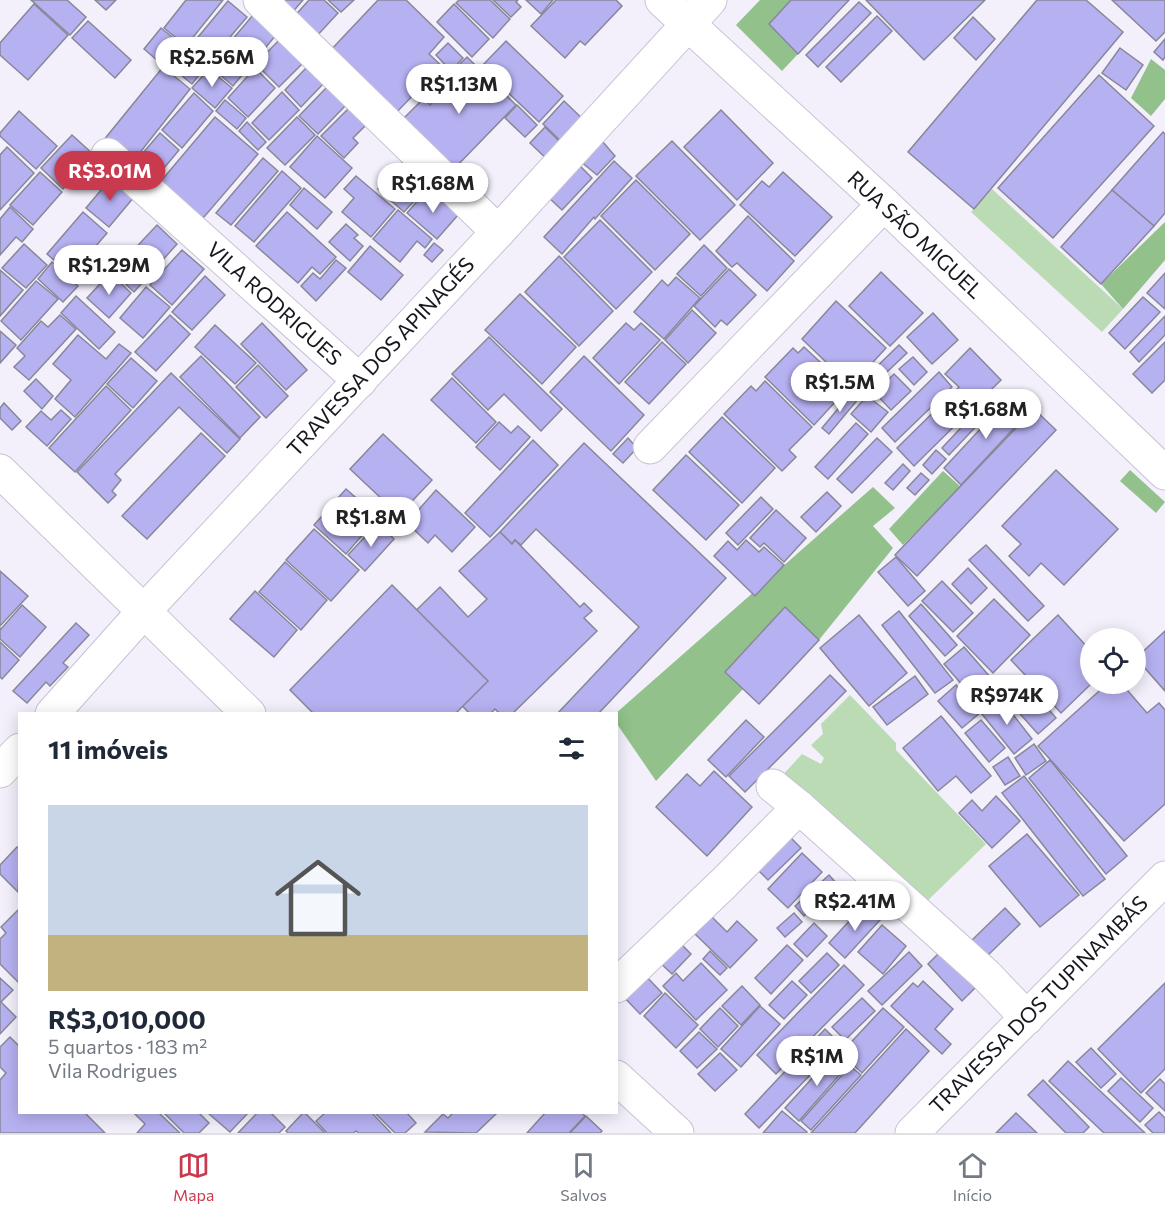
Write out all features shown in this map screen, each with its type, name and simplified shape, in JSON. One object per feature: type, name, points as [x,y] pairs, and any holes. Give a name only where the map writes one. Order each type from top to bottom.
[{"type":"street","points":[[260,0],[498,232]]},
{"type":"street","name":"RUA SÃO MIGUEL","points":[[662,0],[885,204],[1165,473]]},
{"type":"street","name":"TRAVESSA DOS APINAGÉS","points":[[54,712],[145,610],[360,381],[710,0]]},
{"type":"street","name":"VILA RODRIGUES","points":[[108,154],[360,381]]},
{"type":"street","points":[[650,447],[885,204]]},
{"type":"street","points":[[0,471],[247,712]]},
{"type":"street","points":[[0,771],[18,752]]},
{"type":"street","points":[[773,786],[986,975],[1027,1018]]},
{"type":"street","points":[[618,984],[724,884],[799,807]]},
{"type":"street","name":"TRAVESSA DOS TUPINAMBÁS","points":[[912,1133],[1165,878]]},
{"type":"street","points":[[618,1079],[677,1133]]},
{"type":"green space","points":[[760,0],[792,0],[769,24],[798,54],[782,71],[736,25]]},
{"type":"green space","points":[[1151,59],[1165,70],[1165,99],[1151,116],[1131,98]]},
{"type":"green space","points":[[992,189],[1123,309],[1102,332],[971,212]]},
{"type":"green space","points":[[1165,222],[1165,260],[1123,309],[1101,284]]},
{"type":"green space","points":[[1130,470],[1165,502],[1156,513],[1120,481]]},
{"type":"green space","points":[[943,471],[961,487],[903,545],[889,529]]},
{"type":"green space","points":[[873,487],[895,508],[873,526],[893,548],[819,640],[785,607],[725,672],[743,689],[656,781],[618,725],[617,712]]},
{"type":"green space","points":[[850,695],[896,743],[896,750],[986,844],[924,904],[780,778],[802,754],[821,764],[824,758],[811,745],[823,734],[821,724]]},
{"type":"building","points":[[31,0],[67,0],[86,17],[70,35]]},
{"type":"building","points":[[95,0],[116,0],[106,10]]},
{"type":"building","points":[[186,0],[223,0],[186,46],[164,28]]},
{"type":"building","points":[[276,0],[303,0],[291,14]]},
{"type":"building","points":[[309,0],[324,0],[338,13],[314,39],[292,19]]},
{"type":"building","points":[[328,0],[354,0],[341,12]]},
{"type":"building","points":[[378,0],[406,0],[444,37],[429,54],[449,73],[426,97],[418,90],[393,116],[328,53]]},
{"type":"building","points":[[459,0],[490,0],[510,19],[493,38],[456,3]]},
{"type":"building","points":[[493,0],[518,0],[516,2],[521,7],[511,17]]},
{"type":"building","points":[[526,0],[553,0],[541,14]]},
{"type":"building","points":[[556,0],[616,0],[622,6],[585,45],[580,41],[565,58],[531,26]]},
{"type":"building","points":[[791,0],[849,0],[798,54],[769,24]]},
{"type":"building","points":[[866,0],[985,0],[924,60]]},
{"type":"building","points":[[1037,0],[1086,0],[1123,32],[974,209],[908,152]]},
{"type":"building","points":[[1112,0],[1165,0],[1165,32],[1156,41]]},
{"type":"building","points":[[228,1],[247,17],[208,63],[189,48]]},
{"type":"building","points":[[859,2],[871,13],[818,67],[806,55]]},
{"type":"building","points":[[34,4],[68,35],[28,80],[0,55],[0,43]]},
{"type":"building","points":[[454,4],[489,39],[472,57],[437,22]]},
{"type":"building","points":[[253,15],[276,35],[255,60],[232,40]]},
{"type":"building","points":[[877,16],[892,31],[841,82],[826,67]]},
{"type":"building","points":[[973,17],[995,39],[976,60],[954,38]]},
{"type":"building","points":[[88,21],[131,60],[115,78],[72,38]]},
{"type":"building","points":[[161,28],[182,45],[164,66],[144,49]]},
{"type":"building","points":[[282,37],[306,60],[279,87],[256,64]]},
{"type":"building","points":[[1165,39],[1165,57],[1163,60],[1154,52]]},
{"type":"building","points":[[506,41],[563,96],[539,122],[481,67]]},
{"type":"building","points":[[230,42],[253,62],[233,86],[210,66]]},
{"type":"building","points":[[448,43],[463,58],[451,71],[436,55]]},
{"type":"building","points":[[1120,48],[1143,65],[1126,90],[1102,73]]},
{"type":"building","points":[[185,49],[206,66],[192,84],[171,67]]},
{"type":"building","points":[[467,57],[516,105],[451,172],[400,122],[424,98],[430,105],[453,82],[447,77]]},
{"type":"building","points":[[163,67],[190,89],[131,164],[103,141]]},
{"type":"building","points":[[255,68],[275,88],[248,117],[228,98]]},
{"type":"building","points":[[306,68],[323,84],[301,107],[285,90]]},
{"type":"building","points":[[209,69],[232,88],[215,108],[192,88]]},
{"type":"building","points":[[1099,75],[1154,126],[1053,238],[998,188]]},
{"type":"building","points":[[327,87],[346,105],[318,134],[299,116]]},
{"type":"building","points":[[282,92],[299,110],[269,140],[252,123]]},
{"type":"building","points":[[194,93],[213,111],[182,148],[162,130]]},
{"type":"building","points":[[225,100],[246,118],[237,129],[216,111]]},
{"type":"building","points":[[564,101],[589,125],[568,148],[543,124]]},
{"type":"building","points":[[517,105],[537,125],[525,137],[505,118]]},
{"type":"building","points":[[349,108],[366,125],[353,138],[358,143],[344,158],[321,136]]},
{"type":"building","points":[[721,110],[773,163],[737,200],[684,147]]},
{"type":"building","points":[[19,111],[57,146],[36,169],[0,136],[0,133]]},
{"type":"building","points":[[215,117],[258,154],[198,224],[156,187]]},
{"type":"building","points":[[297,117],[315,135],[285,165],[267,148]]},
{"type":"building","points":[[247,122],[266,142],[258,150],[239,131]]},
{"type":"building","points":[[545,127],[567,149],[552,164],[530,143]]},
{"type":"building","points":[[1163,132],[1165,134],[1165,213],[1154,226],[1112,190]]},
{"type":"building","points":[[160,133],[179,150],[150,185],[130,168]]},
{"type":"building","points":[[596,134],[615,156],[597,175],[574,156]]},
{"type":"building","points":[[72,135],[94,155],[63,189],[41,168]]},
{"type":"building","points":[[317,136],[352,168],[325,198],[290,167]]},
{"type":"building","points":[[672,141],[735,205],[700,240],[636,176]]},
{"type":"building","points":[[7,147],[34,173],[0,210],[0,155]]},
{"type":"building","points":[[263,158],[278,171],[231,225],[216,213]]},
{"type":"building","points":[[574,160],[592,178],[562,210],[547,196]]},
{"type":"building","points":[[614,161],[632,178],[562,254],[544,237]]},
{"type":"building","points":[[402,163],[427,187],[404,212],[378,189]]},
{"type":"building","points":[[282,171],[301,188],[254,242],[235,226]]},
{"type":"building","points":[[40,172],[62,192],[33,225],[10,205]]},
{"type":"building","points":[[783,172],[832,217],[795,256],[740,205],[762,181],[769,187]]},
{"type":"building","points":[[356,176],[395,209],[371,237],[342,212],[354,198],[344,189]]},
{"type":"building","points":[[112,177],[134,197],[109,227],[86,208]]},
{"type":"building","points":[[636,180],[690,234],[655,270],[601,216]]},
{"type":"building","points":[[304,188],[332,212],[317,229],[290,205]]},
{"type":"building","points":[[428,189],[458,215],[437,239],[407,213]]},
{"type":"building","points":[[1112,190],[1154,226],[1101,284],[1061,247]]},
{"type":"building","points":[[10,207],[33,229],[22,242],[16,237],[0,255],[0,219]]},
{"type":"building","points":[[398,210],[432,239],[425,248],[417,241],[400,262],[373,239]]},
{"type":"building","points":[[83,212],[107,233],[71,275],[47,254]]},
{"type":"building","points":[[287,212],[336,257],[320,274],[312,267],[298,283],[256,246]]},
{"type":"building","points":[[748,216],[794,261],[767,291],[737,263],[732,267],[716,251]]},
{"type":"building","points":[[600,220],[652,272],[616,309],[564,257]]},
{"type":"building","points":[[346,224],[358,235],[354,238],[363,246],[350,261],[329,242]]},
{"type":"building","points":[[157,225],[177,244],[134,292],[113,272]]},
{"type":"building","points":[[434,243],[443,250],[432,262],[424,255]]},
{"type":"building","points":[[24,244],[47,265],[26,288],[2,268]]},
{"type":"building","points":[[704,245],[727,268],[701,296],[677,274]]},
{"type":"building","points":[[370,246],[403,275],[381,300],[348,272]]},
{"type":"building","points":[[182,250],[204,269],[172,305],[150,285]]},
{"type":"building","points":[[559,256],[613,311],[579,346],[525,292]]},
{"type":"building","points":[[336,260],[346,268],[316,301],[301,286],[313,273],[320,279]]},
{"type":"building","points":[[52,262],[78,286],[63,302],[38,279]]},
{"type":"building","points":[[729,269],[756,295],[727,325],[721,320],[715,327],[694,306]]},
{"type":"building","points":[[0,270],[23,290],[0,316]]},
{"type":"building","points":[[881,272],[923,313],[890,346],[849,306]]},
{"type":"building","points":[[110,273],[131,293],[109,318],[87,298]]},
{"type":"building","points":[[1165,273],[1165,309],[1147,293]]},
{"type":"building","points":[[205,276],[225,295],[192,330],[172,312]]},
{"type":"building","points":[[676,277],[700,298],[664,339],[634,312],[662,280],[668,286]]},
{"type":"building","points":[[36,281],[58,299],[21,340],[1,321]]},
{"type":"building","points":[[146,287],[170,307],[143,338],[120,318]]},
{"type":"building","points":[[520,294],[576,347],[542,384],[485,330]]},
{"type":"building","points":[[76,296],[115,332],[99,349],[61,313]]},
{"type":"building","points":[[1143,297],[1160,312],[1125,349],[1109,333]]},
{"type":"building","points":[[836,301],[886,348],[851,386],[802,339]]},
{"type":"building","points":[[692,310],[716,333],[688,363],[665,340]]},
{"type":"building","points":[[933,313],[958,340],[932,364],[907,337]]},
{"type":"building","points":[[60,315],[76,329],[29,380],[14,367],[25,356],[17,348],[41,321],[48,327]]},
{"type":"building","points":[[170,315],[190,334],[156,371],[135,352]]},
{"type":"building","points":[[1165,316],[1165,335],[1139,362],[1130,352]]},
{"type":"building","points":[[262,323],[307,370],[286,390],[241,344]]},
{"type":"building","points":[[626,323],[634,330],[641,323],[660,340],[619,384],[593,358]]},
{"type":"building","points":[[215,325],[256,363],[235,384],[195,347]]},
{"type":"building","points":[[0,331],[16,345],[0,363]]},
{"type":"building","points":[[78,335],[106,359],[119,344],[131,353],[75,417],[55,399],[71,380],[53,364]]},
{"type":"building","points":[[489,337],[562,409],[541,431],[504,394],[488,410],[452,374]]},
{"type":"building","points":[[662,342],[686,364],[649,404],[625,382]]},
{"type":"building","points":[[1165,342],[1165,380],[1152,393],[1133,374]]},
{"type":"building","points":[[899,345],[907,353],[870,388],[862,381]]},
{"type":"building","points":[[804,347],[848,388],[814,425],[765,377],[793,348],[798,353]]},
{"type":"building","points":[[970,348],[1001,380],[914,466],[897,448],[959,387],[945,374]]},
{"type":"building","points":[[201,356],[260,417],[240,438],[180,377]]},
{"type":"building","points":[[584,356],[644,415],[611,451],[550,392]]},
{"type":"building","points":[[913,357],[927,372],[914,385],[899,369]]},
{"type":"building","points":[[131,358],[157,381],[133,408],[107,384]]},
{"type":"building","points":[[258,365],[288,396],[266,418],[236,387]]},
{"type":"building","points":[[939,372],[952,387],[895,442],[882,428]]},
{"type":"building","points":[[171,373],[240,439],[227,453],[179,407],[115,474],[121,480],[112,491],[116,495],[108,503],[77,472]]},
{"type":"building","points":[[894,374],[911,391],[891,410],[875,393]]},
{"type":"building","points":[[452,378],[496,422],[476,443],[431,400]]},
{"type":"building","points":[[36,379],[53,396],[42,409],[24,391]]},
{"type":"building","points":[[765,381],[812,427],[789,450],[796,457],[782,471],[724,414],[751,386],[756,391]]},
{"type":"building","points":[[106,386],[131,410],[75,472],[49,448]]},
{"type":"building","points":[[996,390],[1004,397],[949,455],[942,448]]},
{"type":"building","points":[[852,392],[859,398],[829,434],[822,428]]},
{"type":"building","points":[[867,396],[888,412],[871,432],[851,414]]},
{"type":"building","points":[[1011,396],[1028,413],[961,485],[944,468]]},
{"type":"building","points":[[4,403],[21,421],[12,430],[0,418],[0,408]]},
{"type":"building","points":[[1034,409],[1056,430],[917,576],[895,555]]},
{"type":"building","points":[[61,410],[71,419],[47,446],[26,427],[41,411],[51,420]]},
{"type":"building","points":[[722,417],[775,468],[742,503],[689,452]]},
{"type":"building","points":[[499,422],[511,433],[518,426],[530,437],[500,470],[476,447]]},
{"type":"building","points":[[856,423],[868,434],[828,479],[815,467]]},
{"type":"building","points":[[201,433],[225,456],[147,539],[122,516]]},
{"type":"building","points":[[383,434],[432,480],[399,515],[350,469]]},
{"type":"building","points":[[628,438],[637,448],[623,463],[613,454]]},
{"type":"building","points":[[877,438],[892,452],[852,493],[837,479]]},
{"type":"building","points":[[533,440],[558,465],[490,537],[465,513]]},
{"type":"building","points":[[584,443],[726,578],[600,712],[559,712],[639,627],[536,529],[521,545],[515,540],[512,544],[500,532]]},
{"type":"building","points":[[936,450],[946,459],[932,474],[923,465]]},
{"type":"building","points":[[686,455],[739,505],[706,540],[653,490]]},
{"type":"building","points":[[903,464],[910,471],[893,490],[885,483]]},
{"type":"building","points":[[1056,470],[1118,529],[1064,585],[1041,563],[1029,576],[1009,556],[1021,544],[1002,526]]},
{"type":"building","points":[[921,473],[929,480],[915,495],[907,488]]},
{"type":"building","points":[[346,489],[378,517],[346,554],[314,525]]},
{"type":"building","points":[[436,490],[475,527],[452,552],[435,535],[428,543],[407,523]]},
{"type":"building","points":[[827,492],[841,506],[816,532],[801,517]]},
{"type":"building","points":[[761,497],[773,509],[738,545],[726,533]]},
{"type":"building","points":[[776,510],[806,538],[784,562],[764,543],[760,547],[750,538]]},
{"type":"building","points":[[374,527],[383,535],[386,531],[394,539],[365,571],[348,555]]},
{"type":"building","points":[[314,529],[359,570],[331,601],[286,560]]},
{"type":"building","points":[[500,532],[512,544],[515,540],[580,607],[584,603],[592,611],[584,618],[597,631],[514,712],[498,712],[495,709],[492,712],[468,712],[393,633],[440,587],[468,617],[487,599],[459,571]]},
{"type":"building","points":[[746,540],[759,552],[764,547],[784,565],[755,596],[714,556],[728,541],[737,550]]},
{"type":"building","points":[[986,545],[1044,606],[1028,621],[969,560]]},
{"type":"building","points":[[896,557],[925,591],[908,606],[878,572]]},
{"type":"building","points":[[285,562],[327,600],[301,630],[259,592]]},
{"type":"building","points":[[968,568],[987,588],[971,604],[952,584]]},
{"type":"building","points":[[0,571],[28,596],[0,626]]},
{"type":"building","points":[[942,581],[973,613],[953,632],[922,601]]},
{"type":"building","points":[[392,585],[488,681],[457,712],[312,712],[290,690]]},
{"type":"building","points":[[255,591],[297,630],[274,657],[230,619]]},
{"type":"building","points":[[994,599],[1030,635],[993,673],[957,636]]},
{"type":"building","points":[[921,604],[957,645],[945,656],[909,616]]},
{"type":"building","points":[[22,605],[46,627],[20,657],[0,639],[0,628]]},
{"type":"building","points":[[785,607],[819,640],[759,704],[725,672]]},
{"type":"building","points":[[899,611],[953,680],[935,693],[882,625]]},
{"type":"building","points":[[859,615],[907,673],[869,706],[820,648]]},
{"type":"building","points":[[1058,615],[1080,639],[1081,694],[1061,713],[1011,660]]},
{"type":"building","points":[[76,623],[89,635],[63,663],[68,667],[50,686],[46,682],[27,703],[13,691]]},
{"type":"building","points":[[1165,631],[1165,691],[1146,669],[1146,649]]},
{"type":"building","points":[[0,642],[19,660],[2,679],[0,677]]},
{"type":"building","points":[[964,647],[998,686],[978,703],[944,664]]},
{"type":"building","points":[[830,675],[846,691],[745,792],[729,776]]},
{"type":"building","points":[[915,676],[928,694],[887,725],[873,707]]},
{"type":"building","points":[[1023,680],[1056,718],[1038,734],[1005,697]]},
{"type":"building","points":[[956,685],[980,713],[962,728],[938,701]]},
{"type":"building","points":[[1096,694],[1131,694],[1147,713],[1159,703],[1165,710],[1165,804],[1124,841],[1038,746]]},
{"type":"building","points":[[1001,699],[1032,739],[1014,754],[982,714]]},
{"type":"building","points":[[941,716],[991,776],[971,793],[956,776],[938,791],[903,748]]},
{"type":"building","points":[[746,720],[764,737],[726,777],[708,760]]},
{"type":"building","points":[[981,720],[1005,748],[989,762],[965,733]]},
{"type":"building","points":[[1034,744],[1046,761],[1026,775],[1015,758]]},
{"type":"building","points":[[1008,757],[1020,776],[1005,785],[993,767]]},
{"type":"building","points":[[1050,760],[1127,856],[1106,874],[1029,778]]},
{"type":"building","points":[[714,771],[752,807],[707,856],[656,807],[687,774],[700,786]]},
{"type":"building","points":[[1024,776],[1105,879],[1083,896],[1002,793]]},
{"type":"building","points":[[996,796],[1020,821],[992,848],[959,813],[972,800],[982,811]]},
{"type":"building","points":[[786,833],[801,848],[768,880],[754,866]]},
{"type":"building","points":[[1027,834],[1079,895],[1040,927],[989,866]]},
{"type":"building","points":[[18,848],[18,892],[0,874],[0,865]]},
{"type":"building","points":[[802,853],[822,872],[788,908],[768,889]]},
{"type":"building","points":[[829,875],[838,885],[804,916],[795,906]]},
{"type":"building","points":[[864,905],[880,920],[845,958],[829,943]]},
{"type":"building","points":[[1005,908],[1020,924],[986,957],[971,941]]},
{"type":"building","points":[[18,910],[18,982],[0,964],[0,939],[6,933],[1,927]]},
{"type":"building","points":[[794,913],[802,922],[785,937],[777,928]]},
{"type":"building","points":[[712,917],[727,932],[737,921],[757,940],[730,968],[695,934]]},
{"type":"building","points":[[814,923],[827,936],[807,957],[794,944]]},
{"type":"building","points":[[882,925],[906,946],[883,974],[858,952]]},
{"type":"building","points":[[676,939],[691,954],[672,974],[657,960]]},
{"type":"building","points":[[787,945],[803,960],[771,994],[755,978]]},
{"type":"building","points":[[945,947],[980,983],[962,1001],[928,964]]},
{"type":"building","points":[[710,951],[727,968],[720,975],[703,959]]},
{"type":"building","points":[[909,952],[922,966],[882,1005],[868,991]]},
{"type":"building","points":[[827,953],[839,965],[811,993],[799,981]]},
{"type":"building","points":[[701,963],[727,990],[696,1020],[663,986],[676,973],[683,981]]},
{"type":"building","points":[[844,965],[864,985],[776,1074],[757,1055]]},
{"type":"building","points":[[644,974],[662,993],[640,1014],[622,995]]},
{"type":"building","points":[[0,978],[13,990],[1,1002],[16,1017],[0,1034]]},
{"type":"building","points":[[792,981],[807,995],[784,1019],[769,1005]]},
{"type":"building","points":[[923,981],[953,1009],[935,1029],[951,1044],[942,1054],[891,1006],[913,983],[918,987]]},
{"type":"building","points":[[1165,983],[1165,1069],[1141,1093],[1098,1049]]},
{"type":"building","points":[[742,986],[760,1005],[741,1025],[722,1006]]},
{"type":"building","points":[[665,993],[698,1025],[676,1048],[644,1016]]},
{"type":"building","points":[[862,998],[875,1011],[845,1040],[832,1027]]},
{"type":"building","points":[[760,1006],[780,1024],[741,1067],[721,1049]]},
{"type":"building","points":[[720,1008],[738,1026],[718,1047],[700,1029]]},
{"type":"building","points":[[883,1008],[904,1027],[862,1073],[841,1053]]},
{"type":"building","points":[[825,1029],[840,1044],[759,1128],[745,1114]]},
{"type":"building","points":[[906,1029],[929,1051],[855,1133],[811,1133]]},
{"type":"building","points":[[699,1032],[717,1049],[697,1068],[680,1051]]},
{"type":"building","points":[[10,1037],[18,1045],[18,1114],[86,1114],[105,1133],[0,1133],[0,1080],[6,1073],[0,1067],[0,1047]]},
{"type":"building","points":[[1091,1048],[1116,1074],[1101,1088],[1076,1062]]},
{"type":"building","points":[[836,1052],[849,1064],[799,1121],[785,1108]]},
{"type":"building","points":[[720,1053],[737,1070],[715,1091],[698,1074]]},
{"type":"building","points":[[1068,1061],[1145,1133],[1104,1133],[1049,1081]]},
{"type":"building","points":[[850,1066],[861,1075],[811,1130],[801,1121]]},
{"type":"building","points":[[1121,1078],[1153,1108],[1140,1122],[1108,1091]]},
{"type":"building","points":[[1160,1079],[1165,1084],[1165,1111],[1146,1093]]},
{"type":"building","points":[[1043,1080],[1089,1127],[1083,1133],[1066,1133],[1028,1095]]},
{"type":"building","points":[[782,1111],[807,1132],[763,1133]]},
{"type":"building","points":[[1159,1112],[1165,1118],[1165,1133],[1153,1133],[1145,1125]]},
{"type":"building","points":[[1016,1113],[1037,1133],[996,1133]]},
{"type":"building","points":[[135,1114],[160,1114],[180,1133],[137,1133],[145,1124]]},
{"type":"building","points":[[165,1114],[200,1114],[209,1123],[199,1133],[184,1133]]},
{"type":"building","points":[[209,1114],[247,1114],[230,1132]]},
{"type":"building","points":[[256,1114],[272,1114],[285,1127],[279,1133],[238,1133]]},
{"type":"building","points":[[302,1114],[306,1114],[325,1133],[288,1133],[286,1131]]},
{"type":"building","points":[[324,1114],[373,1114],[391,1133],[359,1133],[356,1131],[354,1133],[327,1133],[316,1121]]},
{"type":"building","points":[[376,1114],[408,1114],[416,1123],[405,1133],[395,1133]]},
{"type":"building","points":[[443,1114],[448,1118],[452,1114],[496,1114],[476,1133],[425,1132]]},
{"type":"building","points":[[544,1114],[583,1114],[585,1116],[569,1133],[527,1133]]},
{"type":"building","points":[[586,1116],[602,1131],[600,1133],[570,1133]]}]
